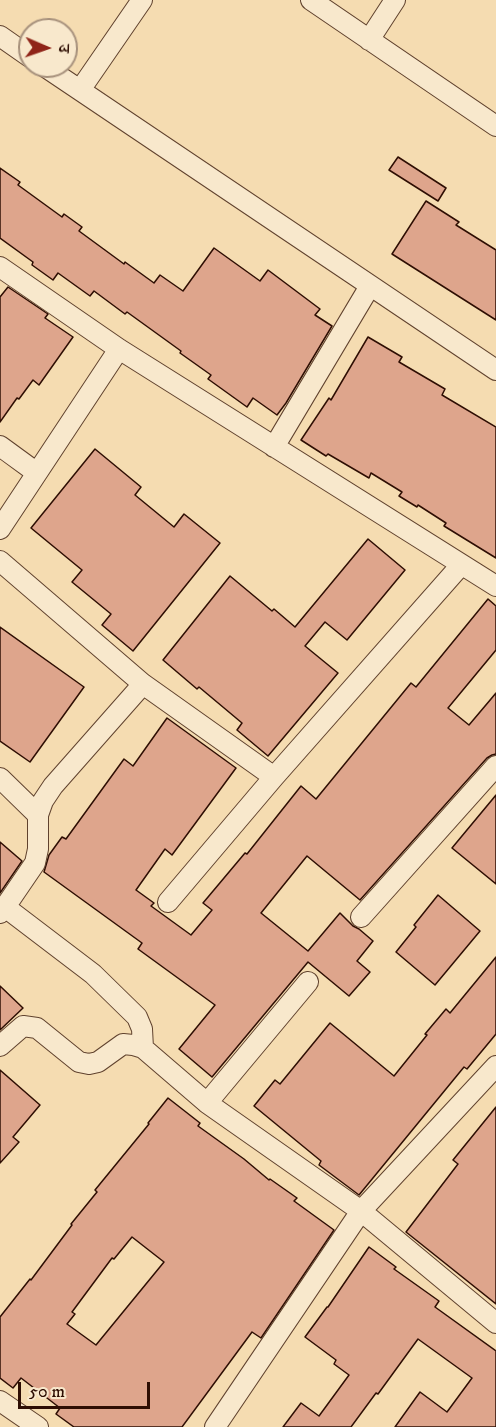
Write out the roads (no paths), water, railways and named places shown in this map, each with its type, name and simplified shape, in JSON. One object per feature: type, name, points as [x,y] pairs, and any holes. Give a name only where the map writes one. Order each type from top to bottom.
[{"type":"street","points":[[80,90],[142,0]]},
{"type":"street","points":[[311,0],[496,126]]},
{"type":"street","points":[[369,40],[395,0]]},
{"type":"street","points":[[0,36],[18,49]]},
{"type":"street","points":[[62,78],[496,370]]},
{"type":"street","points":[[0,268],[119,349],[496,586]]},
{"type":"street","points":[[274,447],[370,286]]},
{"type":"street","points":[[0,529],[119,349]]},
{"type":"street","points":[[0,446],[37,473]]},
{"type":"street","points":[[0,561],[143,684],[274,777]]},
{"type":"street","points":[[168,902],[274,777],[461,565]]},
{"type":"street","points":[[143,684],[53,786],[43,801],[38,815],[38,849],[35,863],[3,910],[93,974],[137,1017],[142,1029],[143,1048]]},
{"type":"street","points":[[360,917],[496,766]]},
{"type":"street","points":[[0,777],[38,815]]},
{"type":"street","points":[[207,1103],[308,982]]},
{"type":"street","points":[[0,1046],[23,1026],[38,1028],[79,1062],[89,1064],[98,1062],[123,1044],[143,1048],[207,1103],[361,1211],[496,1323]]},
{"type":"street","points":[[215,1427],[361,1211],[496,1066]]},
{"type":"street","points":[[0,1401],[38,1427]]}]
